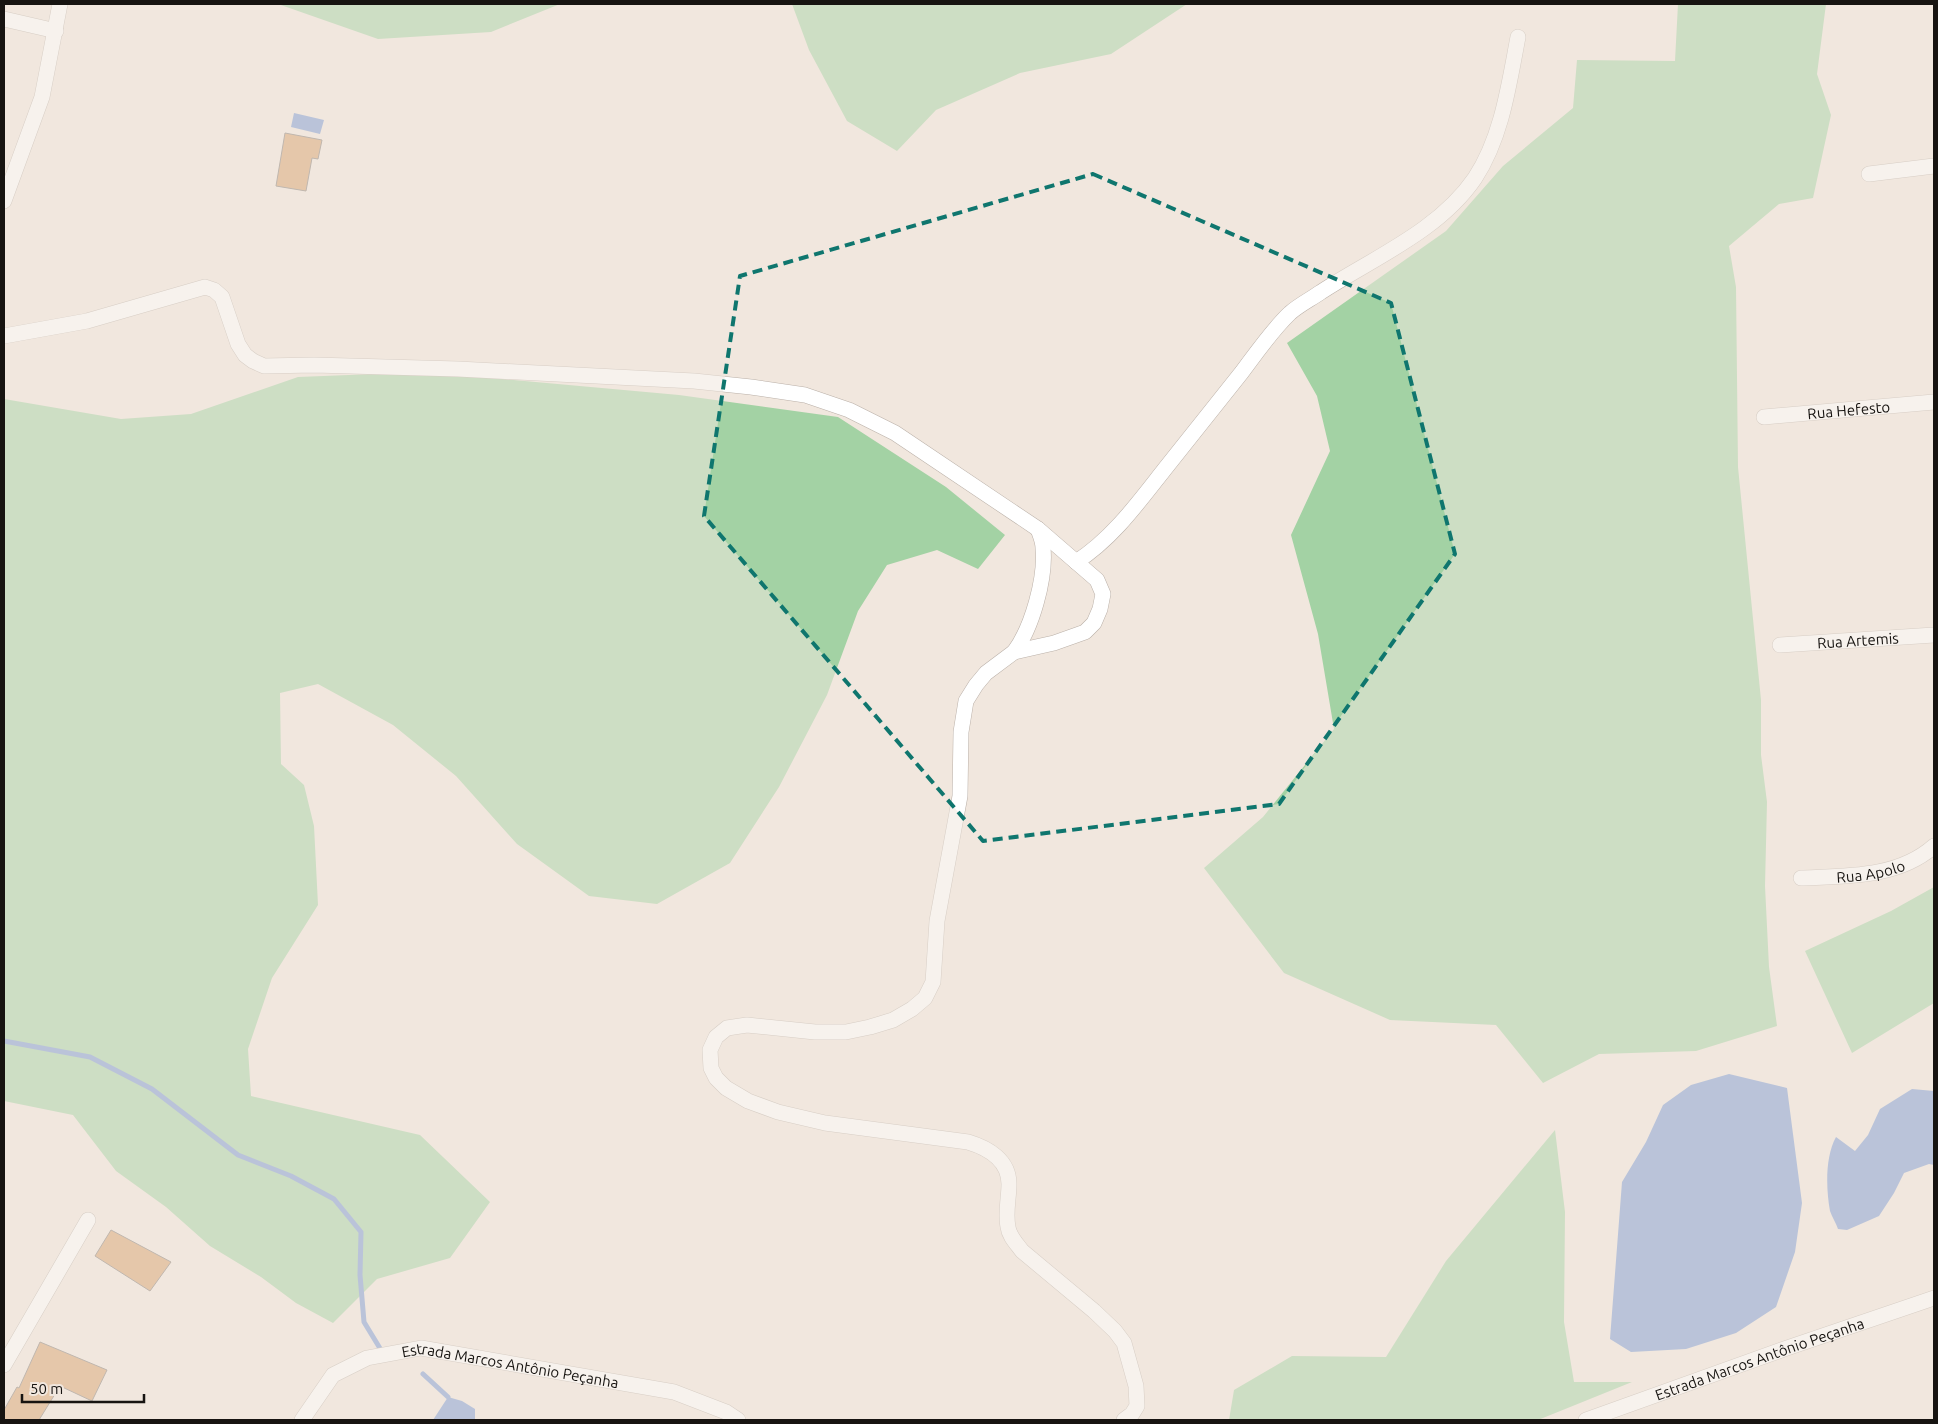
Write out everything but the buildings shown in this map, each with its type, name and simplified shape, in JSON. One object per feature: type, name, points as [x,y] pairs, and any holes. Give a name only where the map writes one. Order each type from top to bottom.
[{"type":"street","points":[[4,201],[42,98],[60,4]]},
{"type":"street","points":[[4,19],[56,31]]},
{"type":"street","points":[[1076,562],[1089,554],[1116,529],[1206,420],[1264,342],[1290,313],[1431,222],[1459,197],[1475,178],[1488,151],[1506,98],[1518,37]]},
{"type":"street","points":[[1869,174],[1934,166]]},
{"type":"street","points":[[4,336],[87,321],[205,287],[214,290],[222,297],[238,344],[245,355],[264,366],[314,365],[458,369],[685,380],[751,386],[805,395],[849,410],[895,433],[1038,529],[1097,580],[1103,594],[1100,609],[1094,623],[1084,632],[1054,643],[1014,652]]},
{"type":"street","name":"Rua Hefesto","points":[[1764,416],[1934,402]]},
{"type":"street","points":[[1038,529],[1043,547],[1038,592],[1028,629],[1014,652],[986,673],[966,701],[961,732],[960,796],[937,920],[933,982],[925,998],[912,1009],[893,1020],[846,1032],[816,1032],[746,1025],[727,1028],[716,1037],[710,1050],[711,1068],[716,1078],[726,1088],[748,1102],[778,1112],[825,1123],[968,1142],[984,1147],[998,1158],[1008,1170],[1010,1184],[1008,1228],[1013,1239],[1022,1251],[1094,1311],[1124,1343],[1136,1386],[1137,1406],[1132,1414],[1124,1420]]},
{"type":"street","name":"Rua Artemis","points":[[1780,645],[1934,634]]},
{"type":"street","name":"Rua Apolo","points":[[1801,878],[1862,875],[1898,868],[1928,852],[1934,846]]},
{"type":"street","points":[[4,1365],[88,1220]]},
{"type":"street","name":"Estrada Marcos Antônio Peçanha","points":[[1586,1420],[1934,1298]]},
{"type":"street","name":"Estrada Marcos Antônio Peçanha","points":[[302,1420],[333,1375],[366,1358],[422,1348],[674,1392],[726,1412],[738,1420]]},
{"type":"highlighted area","points":[[1093,174],[1391,303],[1455,554],[1279,804],[983,841],[704,516],[740,276]]},
{"type":"green space","points":[[278,4],[560,4],[491,32],[378,39]]},
{"type":"green space","points":[[792,4],[1187,4],[1111,54],[1020,73],[936,110],[897,151],[847,121],[809,50]]},
{"type":"green space","points":[[1678,4],[1826,4],[1817,74],[1831,115],[1813,198],[1779,204],[1729,246],[1736,287],[1738,467],[1761,700],[1761,755],[1767,802],[1765,886],[1769,967],[1777,1026],[1696,1051],[1599,1054],[1543,1083],[1496,1025],[1390,1020],[1284,973],[1204,868],[1263,817],[1334,729],[1318,634],[1291,535],[1330,451],[1317,396],[1287,343],[1446,231],[1503,166],[1573,108],[1577,60],[1675,61]]},
{"type":"green space","points":[[425,372],[679,395],[838,417],[946,487],[1005,535],[978,569],[937,550],[887,565],[858,611],[827,695],[779,787],[730,863],[657,904],[589,896],[517,844],[456,776],[393,725],[318,684],[280,693],[281,764],[304,785],[314,826],[318,905],[272,978],[248,1049],[251,1096],[420,1135],[490,1202],[450,1258],[377,1279],[333,1323],[296,1303],[261,1277],[210,1246],[166,1207],[116,1171],[73,1115],[4,1101],[4,399],[121,419],[191,414],[298,377]]},
{"type":"green space","points":[[1934,887],[1934,1003],[1852,1053],[1805,951],[1891,911]]},
{"type":"green space","points":[[1555,1130],[1565,1212],[1564,1322],[1574,1382],[1632,1382],[1538,1420],[1229,1420],[1234,1390],[1292,1356],[1386,1357],[1446,1261]]},
{"type":"water","points":[[294,113],[324,120],[320,134],[291,127]]},
{"type":"water","points":[[1729,1074],[1787,1088],[1802,1203],[1795,1252],[1776,1307],[1736,1333],[1686,1349],[1631,1352],[1610,1339],[1622,1182],[1646,1142],[1663,1105],[1691,1085]]},
{"type":"water","points":[[1912,1089],[1934,1091],[1934,1165],[1929,1164],[1904,1173],[1879,1216],[1847,1230],[1838,1229],[1830,1211],[1827,1183],[1828,1163],[1836,1137],[1855,1151],[1868,1135],[1880,1109]]},
{"type":"water","points":[[448,1397],[462,1401],[475,1409],[475,1420],[433,1420]]},
{"type":"waterway","points":[[4,1041],[90,1057],[152,1089],[238,1155],[291,1176],[334,1199],[361,1232],[360,1275],[364,1322],[381,1350]]},
{"type":"waterway","points":[[423,1374],[448,1397]]}]
